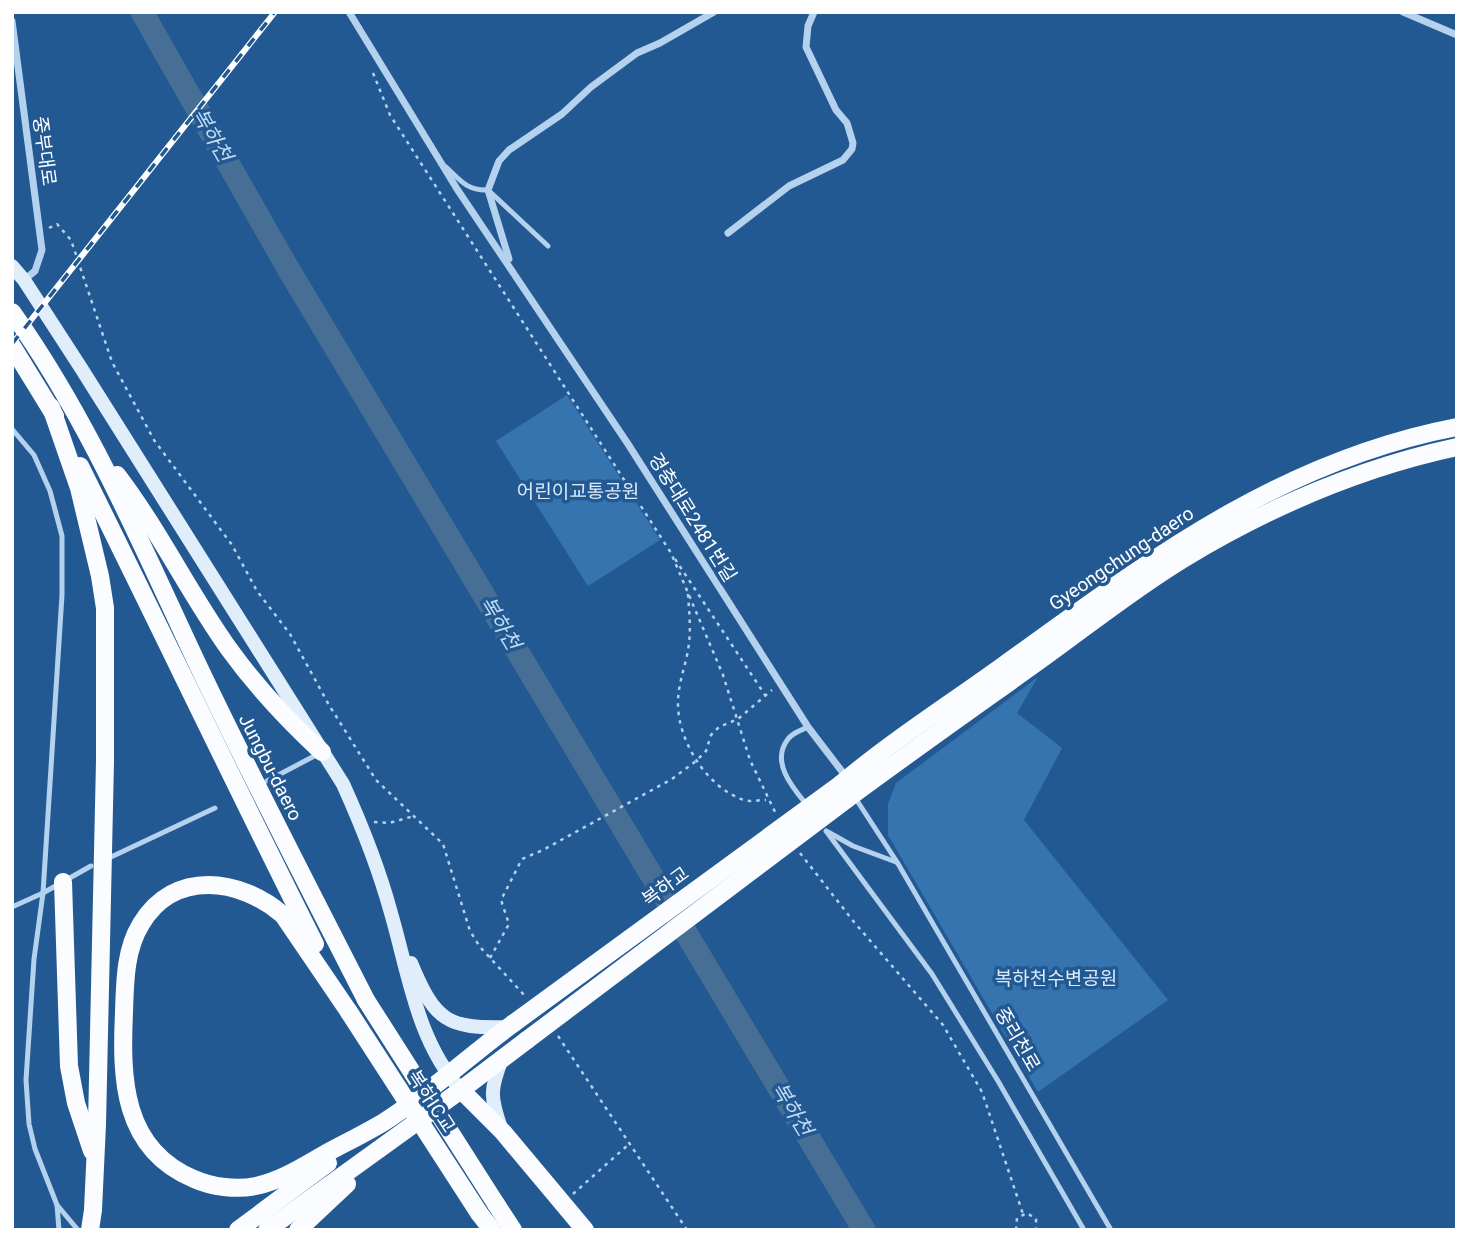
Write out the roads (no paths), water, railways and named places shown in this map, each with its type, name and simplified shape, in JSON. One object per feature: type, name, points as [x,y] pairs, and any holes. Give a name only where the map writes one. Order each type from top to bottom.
[{"type":"main road","name":"Jungbu-daero","points":[[12,312],[47,361],[96,449],[244,764],[366,1000],[513,1230]]},
{"type":"main road","name":"Jungbu-daero","points":[[12,346],[51,407],[140,584],[229,774],[349,1012]]},
{"type":"main road","points":[[51,407],[79,488],[106,608],[95,1162],[90,1230]]},
{"type":"main road","name":"Gyeongchung-daero","points":[[847,789],[1126,577],[1212,522],[1266,493],[1342,460],[1457,427]]},
{"type":"main road","name":"Gyeongchung-daero","points":[[847,789],[1181,560],[1226,534],[1295,499],[1350,478],[1457,447]]},
{"type":"main road","points":[[96,449],[139,504],[229,649],[277,711],[322,752]]},
{"type":"main road","name":"복하교","points":[[384,1122],[511,1025],[847,789]]},
{"type":"main road","name":"복하교","points":[[396,1137],[527,1040],[847,789]]},
{"type":"main road","points":[[63,882],[69,1066],[76,1103],[95,1162]]},
{"type":"main road","points":[[349,1012],[283,915],[271,904],[257,896],[221,885],[202,884],[186,888],[169,897],[148,915],[135,936],[129,954],[125,979],[122,1048],[128,1101],[142,1137],[169,1165],[183,1175],[202,1182],[239,1188],[276,1180],[384,1122]]},
{"type":"main road","name":"복하IC교","points":[[349,1012],[492,1230]]},
{"type":"main road","points":[[461,1090],[503,1132],[585,1230]]},
{"type":"main road","points":[[238,1230],[384,1122]]},
{"type":"main road","points":[[267,1230],[396,1137]]},
{"type":"main road","points":[[298,1230],[396,1137]]},
{"type":"street","name":"경충대로2481번길","points":[[349,12],[439,160],[628,444],[847,789]]},
{"type":"street","points":[[488,190],[499,161],[509,150],[562,114],[591,87],[637,53],[714,12]]},
{"type":"street","points":[[728,233],[789,186],[843,160],[852,149],[853,143],[847,124],[836,110],[806,47],[808,26],[814,12]]},
{"type":"street","points":[[1403,12],[1457,35]]},
{"type":"street","name":"중부대로","points":[[12,21],[42,250],[35,271],[24,280]]},
{"type":"street","name":"경충대로2481번길","points":[[488,190],[513,270]]},
{"type":"street","points":[[12,266],[24,280],[343,783],[360,821],[391,913],[427,1001],[446,1019],[465,1027],[511,1025]]},
{"type":"street","points":[[391,913],[423,1027],[447,1074],[461,1090]]},
{"type":"street","points":[[502,1059],[492,1084],[492,1101],[503,1132]]},
{"type":"lane","name":"경충대로2481번길","points":[[439,160],[469,188],[475,191],[488,190],[548,246]]},
{"type":"lane","points":[[12,429],[34,455],[50,491],[62,536],[62,595],[43,893],[34,959],[26,1104],[34,1149],[57,1205],[78,1230]]},
{"type":"lane","points":[[808,727],[788,739],[781,758],[787,780],[932,974],[1084,1230]]},
{"type":"lane","points":[[267,780],[322,752]]},
{"type":"lane","name":"중리천로","points":[[847,789],[897,862],[1111,1230]]},
{"type":"lane","points":[[111,857],[215,808]]},
{"type":"lane","points":[[827,831],[853,846],[897,862]]},
{"type":"lane","points":[[12,907],[91,866]]},
{"type":"lane","points":[[57,1205],[59,1230]]},
{"type":"waterway","name":"복하천","points":[[142,12],[286,265],[864,1230]]},
{"type":"railway","points":[[12,344],[275,12]]},
{"type":"park label","name":"어린이교통공원","points":[[578,491]]},
{"type":"park label","name":"복하천수변공원","points":[[1056,978]]}]
